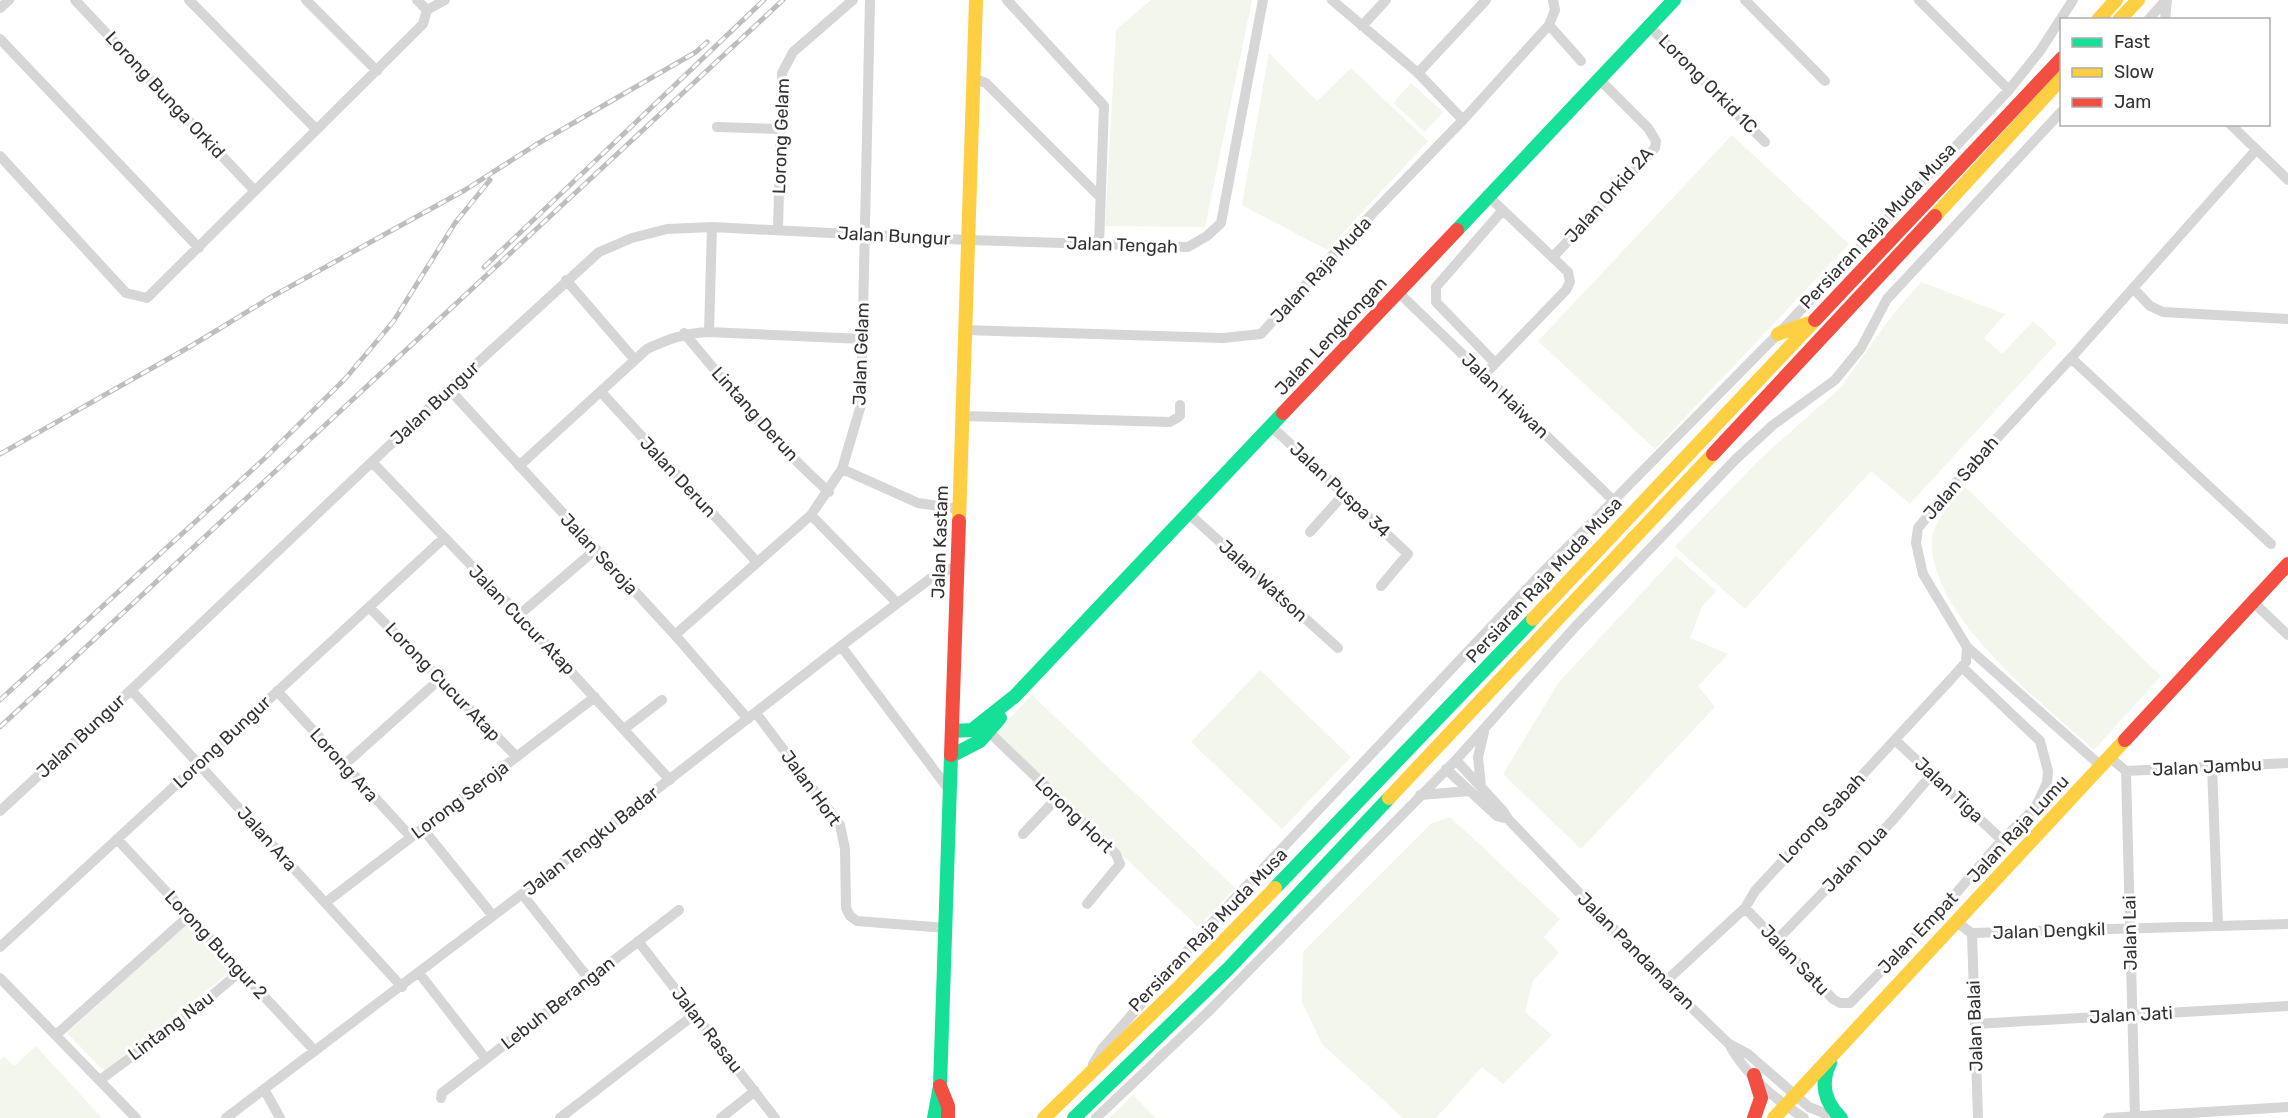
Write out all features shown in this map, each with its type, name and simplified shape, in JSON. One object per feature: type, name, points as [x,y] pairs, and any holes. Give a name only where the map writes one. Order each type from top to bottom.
[{"type":"street","points":[[0,8],[9,0]]},
{"type":"street","name":"Lorong Bunga Orkid","points":[[75,0],[255,190]]},
{"type":"street","points":[[189,0],[316,129]]},
{"type":"street","points":[[306,0],[377,71]]},
{"type":"street","points":[[417,0],[427,10]]},
{"type":"street","points":[[0,156],[126,293],[147,298],[423,24],[427,10],[445,0]]},
{"type":"street","name":"Lorong Gelam","points":[[778,230],[782,73],[786,62],[853,0]]},
{"type":"street","name":"Jalan Gelam","points":[[675,635],[811,515],[829,492],[842,469],[861,405],[870,0]]},
{"type":"street","name":"Jalan Kastam","points":[[934,1118],[940,1086],[976,0]]},
{"type":"street","points":[[1007,0],[1104,106],[1099,244]]},
{"type":"street","name":"Jalan Tengah","points":[[968,240],[1188,247],[1207,236],[1221,223],[1263,0]]},
{"type":"street","points":[[1332,0],[1418,73],[1463,120]]},
{"type":"street","points":[[1362,26],[1386,0]]},
{"type":"street","points":[[1418,73],[1486,0]]},
{"type":"street","points":[[1553,0],[1555,10],[1549,25],[1581,61]]},
{"type":"street","name":"Jalan Lengkongan","points":[[952,731],[972,730],[1015,696],[1674,0]]},
{"type":"street","points":[[1745,0],[1825,81]]},
{"type":"street","points":[[1919,0],[2009,90]]},
{"type":"street","points":[[2061,18],[2073,0]]},
{"type":"street","points":[[2100,18],[2116,0]]},
{"type":"street","points":[[2121,18],[2138,0]]},
{"type":"street","points":[[2150,18],[2166,0]]},
{"type":"street","points":[[2165,18],[2166,0]]},
{"type":"street","points":[[1083,1081],[1102,1049],[1208,927],[1613,500],[1778,334],[2009,90],[2040,51],[2060,20]]},
{"type":"street","name":"Jalan Raja Muda","points":[[965,330],[1223,338],[1261,334],[1463,120],[1549,25]]},
{"type":"street","name":"Lorong Orkid 1C","points":[[1650,27],[1765,142]]},
{"type":"street","points":[[0,39],[199,248]]},
{"type":"street","name":"Persiaran Raja Muda Musa","points":[[1044,1118],[1179,987],[1430,727],[2060,59]]},
{"type":"street","points":[[974,78],[986,82],[1100,196]]},
{"type":"street","name":"Jalan Orkid 2A","points":[[1552,256],[1655,148],[1656,141],[1648,128],[1599,79]]},
{"type":"street","name":"Persiaran Raja Muda Musa","points":[[1074,1118],[1165,1032],[1314,878],[1760,404],[2060,79]]},
{"type":"street","points":[[1096,1118],[1209,1011],[1456,760],[1575,627],[1736,459],[1773,425],[1835,380],[1861,348],[1887,299],[2060,112]]},
{"type":"street","points":[[2232,126],[2255,151],[2288,180]]},
{"type":"street","points":[[717,127],[780,129]]},
{"type":"street","name":"Jalan Sabah","points":[[2105,762],[2036,708],[1967,647],[1923,574],[1916,543],[1918,528],[1950,489],[2072,358],[2255,151]]},
{"type":"street","points":[[1484,375],[1494,362],[1566,290],[1570,282],[1568,272],[1487,195]]},
{"type":"street","points":[[1494,362],[1436,303],[1434,295],[1436,287],[1502,211]]},
{"type":"street","points":[[709,332],[712,227]]},
{"type":"street","name":"Jalan Bungur","points":[[0,811],[132,690],[449,389],[599,252],[632,238],[667,229],[712,227],[968,240]]},
{"type":"street","points":[[566,280],[635,360]]},
{"type":"street","points":[[2133,288],[2150,306],[2163,312],[2288,319]]},
{"type":"street","name":"Jalan Haiwan","points":[[1397,291],[1613,500]]},
{"type":"street","points":[[1778,334],[1813,321]]},
{"type":"street","points":[[519,466],[646,349],[684,333],[709,332],[863,339]]},
{"type":"street","name":"Lintang Derun","points":[[684,333],[768,430],[829,492]]},
{"type":"street","points":[[2072,358],[2271,544]]},
{"type":"street","name":"Jalan Seroja","points":[[449,389],[595,550],[752,716]]},
{"type":"street","name":"Jalan Derun","points":[[600,392],[757,562]]},
{"type":"street","points":[[962,416],[1170,422],[1180,416],[1180,405]]},
{"type":"street","name":"Jalan Puspa 34","points":[[1271,426],[1408,554],[1381,586]]},
{"type":"street","name":"Jalan Cucur Atap","points":[[372,462],[519,615],[670,780]]},
{"type":"street","points":[[842,469],[918,503],[959,509]]},
{"type":"street","points":[[1310,532],[1344,494]]},
{"type":"street","name":"Jalan Watson","points":[[1189,514],[1338,648]]},
{"type":"street","points":[[811,515],[897,603]]},
{"type":"street","name":"Lorong Bungur","points":[[0,947],[444,538]]},
{"type":"street","points":[[519,615],[595,550]]},
{"type":"street","name":"Jalan Raja Lumu","points":[[1773,1118],[2288,564]]},
{"type":"street","name":"Jalan Tengku Badar","points":[[226,1118],[402,987],[897,603],[935,575],[957,566]]},
{"type":"street","points":[[2253,602],[2288,636]]},
{"type":"street","name":"Lorong Cucur Atap","points":[[369,607],[517,757]]},
{"type":"street","points":[[841,646],[950,791]]},
{"type":"street","name":"Lorong Sabah","points":[[1665,982],[1745,908],[1755,891],[1962,667],[1966,662],[1967,647]]},
{"type":"street","name":"Jalan Empat","points":[[1850,1003],[1945,906],[2002,840],[2035,808],[2047,783],[2048,771],[2040,741],[1962,667]]},
{"type":"street","points":[[344,765],[440,679]]},
{"type":"street","name":"Jalan Ara","points":[[132,690],[402,987]]},
{"type":"street","name":"Lorong Ara","points":[[277,691],[411,837]]},
{"type":"street","name":"Jalan Lengkongan","points":[[951,756],[980,741],[1011,707],[1015,696]]},
{"type":"street","name":"Lorong Seroja","points":[[325,903],[595,697]]},
{"type":"street","points":[[624,729],[662,700]]},
{"type":"street","points":[[2022,722],[2036,708]]},
{"type":"street","name":"Jalan Hort","points":[[752,716],[840,825],[845,849],[846,908],[850,916],[857,921],[945,928]]},
{"type":"street","points":[[1475,789],[1478,757],[1485,729]]},
{"type":"street","name":"Lorong Hort","points":[[988,731],[1116,854],[1120,864],[1087,904]]},
{"type":"street","name":"Jalan Tiga","points":[[1895,740],[2002,840]]},
{"type":"street","name":"Jalan Pandamaran","points":[[1456,760],[1475,789],[1508,819],[1665,982],[1730,1044],[1748,1054],[1790,1101],[1836,1118]]},
{"type":"street","points":[[2105,762],[2126,771]]},
{"type":"street","name":"Jalan Jambu","points":[[2126,771],[2288,763]]},
{"type":"street","points":[[2212,766],[2218,926]]},
{"type":"street","points":[[1446,769],[1475,789]]},
{"type":"street","name":"Jalan Lai","points":[[2126,771],[2134,1116]]},
{"type":"street","name":"Jalan Dua","points":[[1776,941],[1892,821],[1932,774]]},
{"type":"street","points":[[1420,795],[1475,789]]},
{"type":"street","points":[[1023,834],[1057,798]]},
{"type":"street","points":[[423,829],[493,916]]},
{"type":"street","name":"Lorong Bungur 2","points":[[117,839],[315,1051]]},
{"type":"street","points":[[522,894],[589,979]]},
{"type":"street","name":"Jalan Satu","points":[[1745,908],[1833,999],[1839,1003],[1850,1003]]},
{"type":"street","name":"Lebuh Berangan","points":[[441,1098],[442,1093],[679,910]]},
{"type":"street","points":[[57,1034],[189,916]]},
{"type":"street","name":"Jalan Dengkil","points":[[1957,922],[1972,933],[2288,924]]},
{"type":"street","name":"Jalan Balai","points":[[1972,933],[1978,1118]]},
{"type":"street","name":"Jalan Rasau","points":[[638,941],[775,1118]]},
{"type":"street","name":"Lintang Nau","points":[[100,1080],[192,1012],[241,971]]},
{"type":"street","points":[[420,973],[486,1059]]},
{"type":"street","points":[[0,978],[57,1034],[136,1118]]},
{"type":"street","name":"Jalan Jati","points":[[1975,1024],[2288,1006]]},
{"type":"street","points":[[560,1118],[695,1014]]},
{"type":"street","points":[[1730,1044],[1738,1060],[1754,1075],[1790,1101],[1804,1118]]},
{"type":"street","points":[[1834,1055],[1823,1079],[1823,1089],[1832,1110],[1841,1118]]},
{"type":"street","points":[[1754,1075],[1761,1098],[1754,1118]]},
{"type":"street","name":"Jalan Kastam","points":[[940,1086],[948,1106],[948,1118]]},
{"type":"street","points":[[264,1089],[280,1118]]},
{"type":"street","points":[[722,1118],[755,1091]]},
{"type":"street","points":[[2108,1118],[2288,1107]]},
{"type":"shaded area","points":[[1151,0],[1252,0],[1205,227],[1105,226],[1116,30]]},
{"type":"shaded area","points":[[1269,53],[1317,101],[1351,68],[1428,141],[1327,250],[1242,205]]},
{"type":"shaded area","points":[[1411,83],[1443,112],[1425,132],[1393,103]]},
{"type":"shaded area","points":[[1732,135],[1849,244],[1655,449],[1538,341]]},
{"type":"shaded area","points":[[1921,282],[2005,314],[1984,338],[2002,354],[2033,321],[2057,343],[1910,504],[1871,471],[1745,609],[1675,547],[1760,459],[1841,387],[1891,317]]},
{"type":"shaded area","points":[[1965,487],[2161,676],[2094,750],[2019,683],[1993,656],[1969,628],[1949,599],[1936,570],[1933,534],[1944,512]]},
{"type":"shaded area","points":[[1676,556],[1716,591],[1702,607],[1690,638],[1728,654],[1698,686],[1715,707],[1581,849],[1503,774],[1559,682]]},
{"type":"shaded area","points":[[1260,670],[1351,757],[1282,829],[1191,742]]},
{"type":"shaded area","points":[[1032,695],[1235,888],[1198,927],[995,734]]},
{"type":"shaded area","points":[[1450,817],[1560,919],[1544,937],[1559,953],[1533,981],[1525,1012],[1552,1035],[1503,1084],[1482,1067],[1436,1118],[1403,1118],[1322,1044],[1302,1002],[1303,952],[1432,823]]},
{"type":"shaded area","points":[[185,925],[231,971],[104,1071],[67,1033]]},
{"type":"shaded area","points":[[36,1046],[102,1118],[0,1118],[0,1060],[4,1056],[14,1066]]},
{"type":"shaded area","points":[[1133,1095],[1156,1118],[1109,1118]]},
{"type":"railway","points":[[484,267],[764,0]]},
{"type":"railway","points":[[0,727],[783,0]]},
{"type":"railway","points":[[0,454],[191,346],[273,296],[465,190],[537,144],[696,52],[707,42]]},
{"type":"railway","points":[[0,700],[264,459],[345,379],[393,322],[455,223],[490,180]]},
{"type":"traffic: fast","points":[[1457,230],[1674,0]]},
{"type":"traffic: fast","points":[[952,731],[972,730],[1015,696],[1283,413]]},
{"type":"traffic: fast","points":[[1275,888],[1533,619]]},
{"type":"traffic: fast","points":[[951,756],[980,741],[1000,718]]},
{"type":"traffic: fast","points":[[934,1118],[940,1086],[951,755]]},
{"type":"traffic: fast","points":[[1074,1118],[1229,968],[1389,798]]},
{"type":"traffic: fast","points":[[1830,1063],[1825,1078],[1825,1092],[1831,1106],[1841,1118]]},
{"type":"traffic: slow","points":[[959,521],[976,0]]},
{"type":"traffic: slow","points":[[2100,18],[2116,0]]},
{"type":"traffic: slow","points":[[2121,18],[2138,0]]},
{"type":"traffic: slow","points":[[1935,216],[2060,80]]},
{"type":"traffic: slow","points":[[1533,619],[1815,320]]},
{"type":"traffic: slow","points":[[1778,334],[1809,323]]},
{"type":"traffic: slow","points":[[1389,798],[1713,454]]},
{"type":"traffic: slow","points":[[1774,1118],[2125,740]]},
{"type":"traffic: slow","points":[[1044,1118],[1179,987],[1275,888]]},
{"type":"traffic: jam","points":[[1815,320],[2060,60]]},
{"type":"traffic: jam","points":[[1713,454],[1935,216]]},
{"type":"traffic: jam","points":[[1283,413],[1457,230]]},
{"type":"traffic: jam","points":[[951,755],[959,521]]},
{"type":"traffic: jam","points":[[2125,740],[2288,564]]},
{"type":"traffic: jam","points":[[1754,1075],[1761,1098],[1754,1118]]},
{"type":"traffic: jam","points":[[940,1086],[948,1106],[948,1118]]}]
